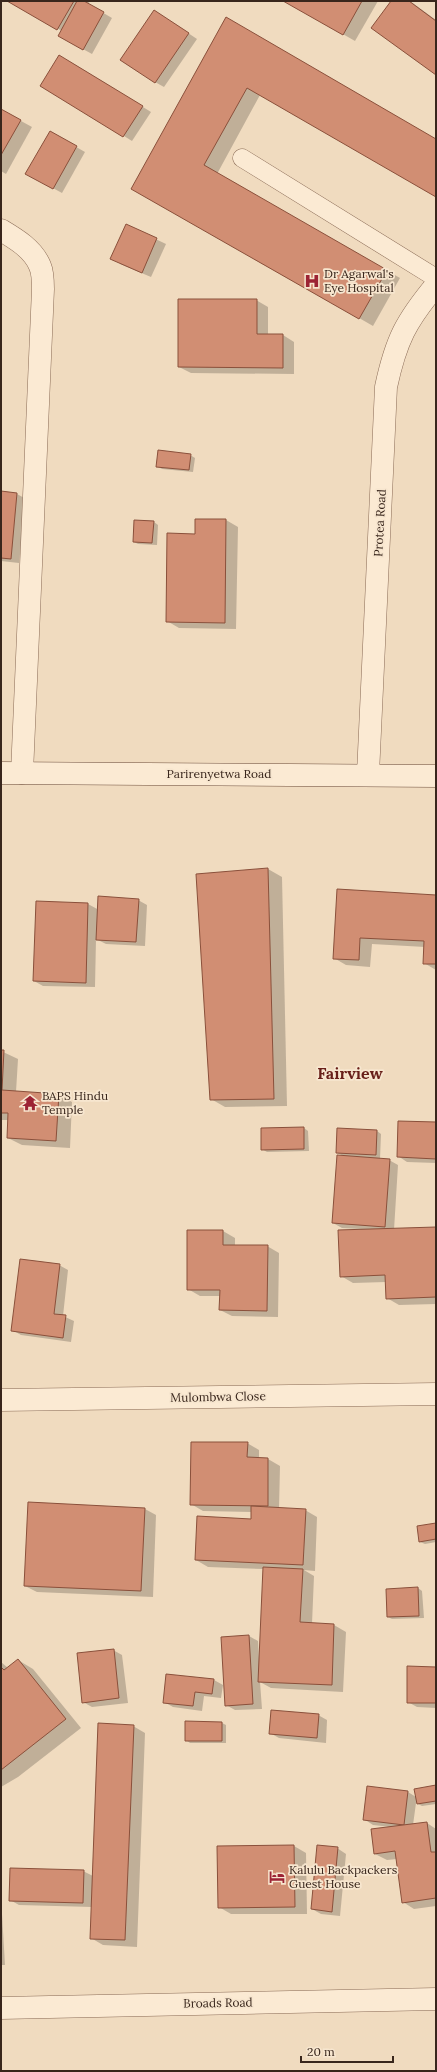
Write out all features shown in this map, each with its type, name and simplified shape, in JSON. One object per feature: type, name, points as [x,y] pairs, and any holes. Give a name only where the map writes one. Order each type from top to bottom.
[{"type":"street","points":[[1,230],[18,240],[33,254],[41,267],[43,289],[22,773]]},
{"type":"street","name":"Protea Road","points":[[368,774],[386,387],[391,364],[400,337],[413,313],[436,285]]},
{"type":"street","name":"Parirenyetwa Road","points":[[1,773],[368,774],[436,776]]},
{"type":"street","name":"Mulombwa Close","points":[[1,1400],[436,1394]]},
{"type":"street","name":"Broads Road","points":[[1,2008],[436,1999]]},
{"type":"lane","points":[[242,158],[436,278]]},
{"type":"building","points":[[7,1],[74,1],[57,30]]},
{"type":"building","points":[[77,1],[84,1],[104,12],[83,50],[58,36]]},
{"type":"building","points":[[283,1],[362,1],[343,35]]},
{"type":"building","points":[[391,1],[409,1],[436,21],[436,75],[371,28]]},
{"type":"building","points":[[154,10],[189,33],[155,83],[120,60]]},
{"type":"building","points":[[226,17],[436,139],[436,197],[247,88],[204,165],[387,270],[359,319],[131,189]]},
{"type":"building","points":[[59,55],[143,106],[123,137],[40,86]]},
{"type":"building","points":[[1,109],[21,120],[1,155]]},
{"type":"building","points":[[50,131],[77,146],[53,189],[25,174]]},
{"type":"building","points":[[126,224],[157,238],[142,273],[110,259]]},
{"type":"building","points":[[178,299],[257,299],[257,334],[283,334],[283,368],[178,367]]},
{"type":"building","points":[[158,450],[191,454],[189,470],[156,467]]},
{"type":"building","points":[[1,491],[17,493],[11,559],[1,558]]},
{"type":"building","points":[[195,519],[226,519],[225,623],[166,622],[167,533],[195,534]]},
{"type":"building","points":[[134,520],[154,521],[152,543],[133,542]]},
{"type":"building","points":[[268,868],[274,1099],[210,1100],[196,874]]},
{"type":"building","points":[[337,889],[436,895],[436,964],[423,964],[424,941],[360,938],[359,960],[333,959]]},
{"type":"building","points":[[98,896],[139,899],[136,942],[96,940]]},
{"type":"building","points":[[36,901],[88,903],[86,983],[33,981]]},
{"type":"building","name":"BAPS Hindu Temple","points":[[1,1050],[4,1050],[2,1090],[59,1094],[56,1141],[7,1138],[8,1113],[1,1113]]},
{"type":"building","points":[[398,1121],[436,1122],[436,1159],[397,1157]]},
{"type":"building","points":[[304,1127],[304,1149],[261,1150],[261,1128]]},
{"type":"building","points":[[337,1128],[377,1130],[376,1155],[336,1153]]},
{"type":"building","points":[[337,1155],[390,1159],[385,1227],[332,1223]]},
{"type":"building","points":[[436,1227],[436,1297],[386,1299],[385,1275],[340,1277],[338,1230]]},
{"type":"building","points":[[187,1230],[223,1230],[223,1245],[268,1245],[267,1311],[219,1310],[220,1290],[187,1290]]},
{"type":"building","points":[[20,1259],[60,1264],[54,1314],[66,1315],[63,1338],[11,1331]]},
{"type":"building","points":[[191,1442],[248,1442],[247,1457],[268,1458],[268,1506],[190,1505]]},
{"type":"building","points":[[28,1502],[145,1508],[141,1591],[24,1586]]},
{"type":"building","points":[[251,1506],[306,1509],[303,1565],[195,1560],[197,1516],[251,1519]]},
{"type":"building","points":[[436,1523],[436,1539],[419,1542],[417,1526]]},
{"type":"building","points":[[263,1567],[303,1569],[300,1622],[334,1624],[332,1685],[258,1682]]},
{"type":"building","points":[[418,1587],[419,1616],[387,1617],[386,1589]]},
{"type":"building","points":[[249,1635],[253,1704],[225,1706],[221,1637]]},
{"type":"building","points":[[114,1649],[119,1698],[82,1703],[77,1653]]},
{"type":"building","points":[[18,1659],[66,1719],[1,1770],[1,1667],[4,1670]]},
{"type":"building","points":[[407,1666],[436,1667],[436,1703],[407,1703]]},
{"type":"building","points":[[166,1674],[214,1679],[212,1694],[195,1692],[193,1706],[163,1703]]},
{"type":"building","points":[[271,1710],[319,1714],[317,1738],[269,1734]]},
{"type":"building","points":[[185,1721],[222,1722],[222,1741],[185,1741]]},
{"type":"building","points":[[98,1723],[134,1725],[125,1940],[90,1939]]},
{"type":"building","points":[[436,1785],[436,1801],[417,1804],[414,1789]]},
{"type":"building","points":[[367,1786],[408,1791],[404,1825],[363,1820]]},
{"type":"building","points":[[427,1822],[431,1852],[436,1852],[436,1898],[402,1903],[395,1851],[374,1854],[371,1829]]},
{"type":"building","points":[[294,1845],[295,1907],[218,1908],[217,1846]]},
{"type":"building","points":[[317,1845],[338,1847],[332,1912],[311,1909]]},
{"type":"building","points":[[10,1868],[84,1870],[83,1903],[9,1901]]},
{"type":"place","name":"Dr Agarwal's Eye Hospital","points":[[312,281]]},
{"type":"place","name":"BAPS Hindu Temple","points":[[30,1103]]},
{"type":"place","name":"Kalulu Backpackers Guest House","points":[[277,1877]]},
{"type":"district","name":"Fairview","points":[[350,1073]]}]
